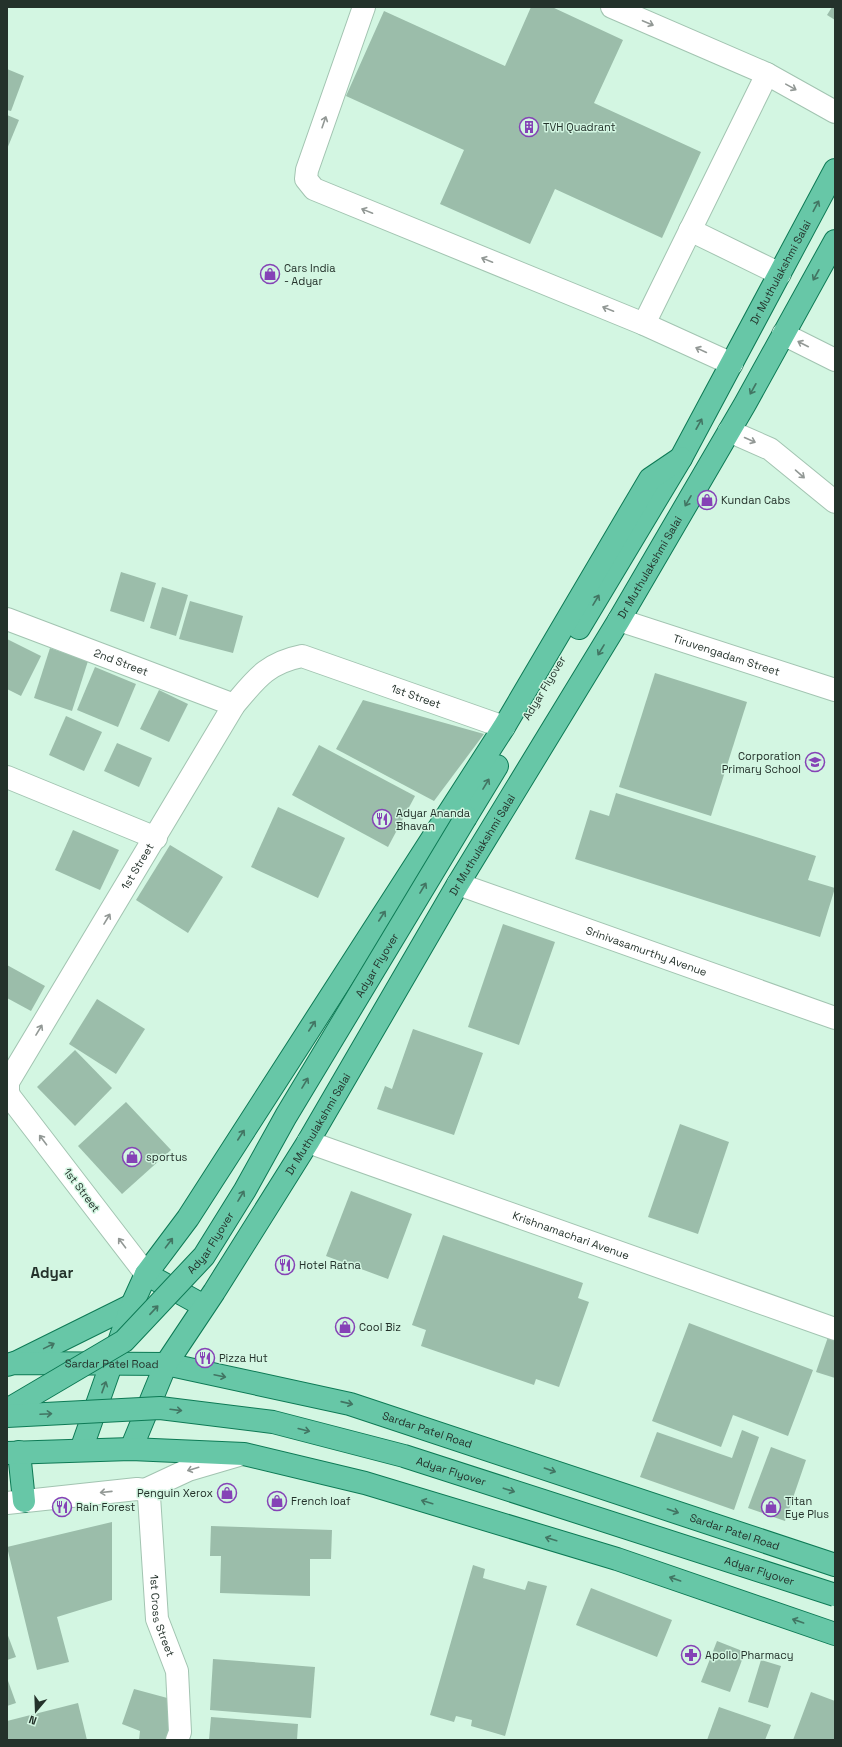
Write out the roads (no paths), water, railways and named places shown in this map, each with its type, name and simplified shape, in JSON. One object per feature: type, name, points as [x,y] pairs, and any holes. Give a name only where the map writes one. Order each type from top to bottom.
[{"type":"main road","name":"Dr Muthulakshmi Salai","points":[[681,458],[835,170]]},
{"type":"main road","name":"Dr Muthulakshmi Salai","points":[[132,1449],[166,1364],[308,1142],[458,884],[619,620],[729,431],[835,241]]},
{"type":"main road","name":"Adyar Flyover","points":[[7,1410],[124,1341],[204,1256],[245,1190],[286,1116],[681,458]]},
{"type":"main road","points":[[81,1450],[132,1305],[146,1274],[192,1211],[504,727],[650,479],[681,458]]},
{"type":"main road","points":[[146,1274],[204,1306]]},
{"type":"main road","points":[[10,1364],[132,1305]]},
{"type":"main road","name":"Sardar Patel Road","points":[[10,1364],[166,1364],[350,1404],[835,1565]]},
{"type":"main road","name":"Adyar Flyover","points":[[7,1416],[160,1408],[273,1422],[404,1456],[835,1595]]},
{"type":"main road","points":[[15,1502],[13,1452],[132,1449],[244,1454],[365,1483],[602,1554],[835,1634]]},
{"type":"street","points":[[364,7],[307,170],[306,180],[314,189],[644,324],[732,364]]},
{"type":"street","points":[[612,7],[767,74],[835,112]]},
{"type":"street","points":[[644,324],[767,74]]},
{"type":"street","points":[[690,230],[780,274]]},
{"type":"street","points":[[784,334],[835,360]]},
{"type":"street","points":[[729,431],[770,449],[835,502]]},
{"type":"street","name":"2nd Street","points":[[7,619],[234,705]]},
{"type":"street","name":"Tiruvengadam Street","points":[[619,620],[835,690]]},
{"type":"street","name":"1st Street","points":[[146,1274],[8,1092],[8,1082],[156,838],[234,705],[254,681],[269,668],[287,659],[302,656],[504,727]]},
{"type":"street","points":[[7,777],[156,838]]},
{"type":"street","name":"Srinivasamurthy Avenue","points":[[458,884],[835,1018]]},
{"type":"street","name":"Krishnamachari Avenue","points":[[308,1142],[835,1329]]},
{"type":"street","points":[[15,1502],[137,1489],[145,1490],[188,1470],[244,1454]]},
{"type":"street","name":"1st Cross Street","points":[[145,1490],[148,1496],[157,1619],[177,1671],[180,1732],[177,1740]]},
{"type":"place","name":"TVH Quadrant","points":[[529,127]]},
{"type":"place","name":"Cars India - Adyar","points":[[270,274]]},
{"type":"place","name":"Kundan Cabs","points":[[707,500]]},
{"type":"place","name":"Corporation Primary School","points":[[815,762]]},
{"type":"place","name":"Adyar Ananda Bhavan","points":[[382,819]]},
{"type":"place","name":"sportus","points":[[132,1157]]},
{"type":"place","name":"Hotel Ratna","points":[[285,1265]]},
{"type":"place","name":"Cool Biz","points":[[345,1327]]},
{"type":"place","name":"Pizza Hut","points":[[205,1358]]},
{"type":"place","name":"Penguin Xerox","points":[[227,1493]]},
{"type":"place","name":"French loaf","points":[[277,1501]]},
{"type":"place","name":"Rain Forest","points":[[62,1507]]},
{"type":"place","name":"Titan Eye Plus","points":[[771,1507]]},
{"type":"place","name":"Apollo Pharmacy","points":[[691,1655]]},
{"type":"district","name":"Adyar","points":[[52,1272]]}]
